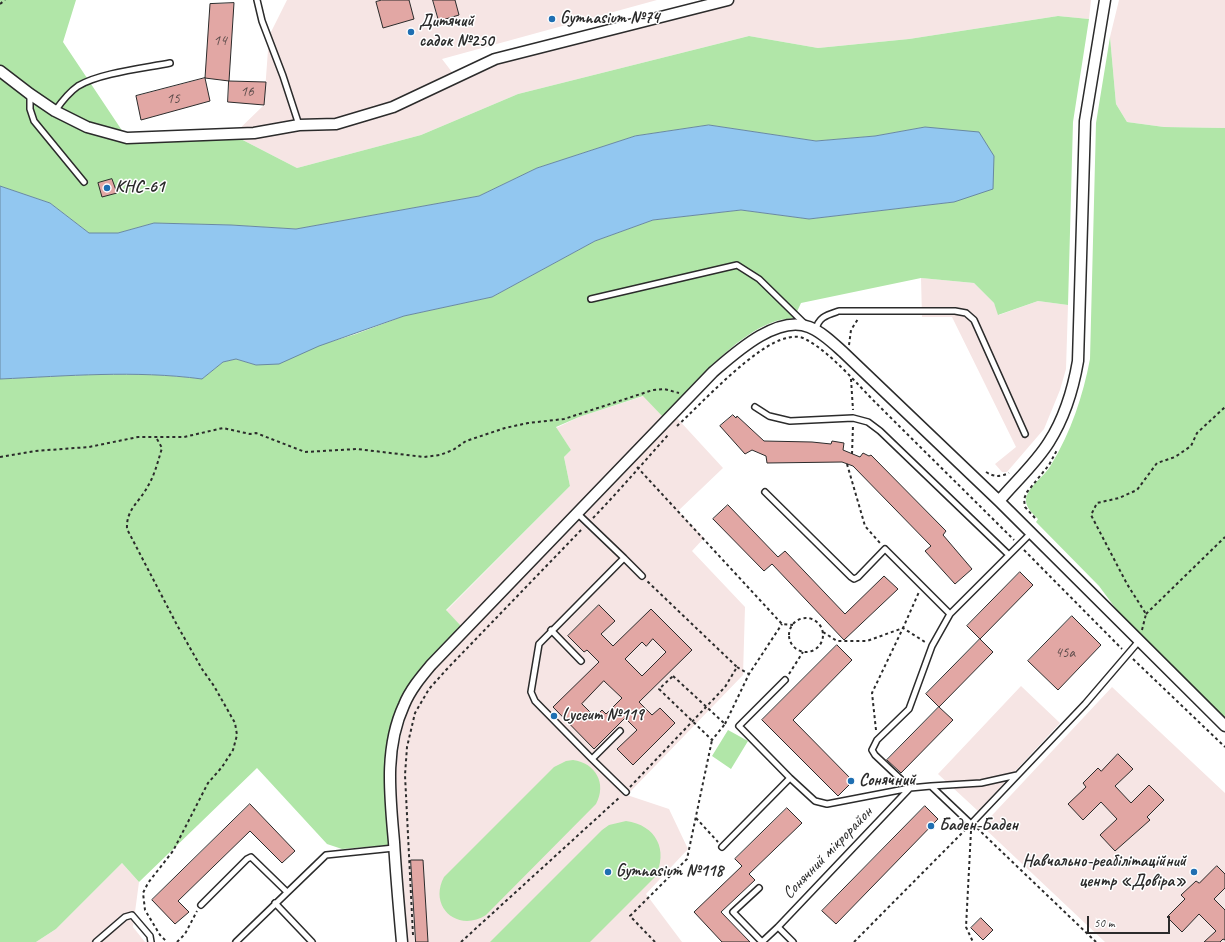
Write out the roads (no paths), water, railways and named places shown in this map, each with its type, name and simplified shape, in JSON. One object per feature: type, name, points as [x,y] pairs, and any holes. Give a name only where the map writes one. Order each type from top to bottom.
[{"type":"street","points":[[0,71],[55,111],[87,127],[127,138],[254,133],[298,126],[336,124],[393,107],[495,59],[728,0]]},
{"type":"street","points":[[999,501],[1049,443],[1066,409],[1074,386],[1078,361],[1084,121],[1105,0]]},
{"type":"street","points":[[402,942],[394,848],[390,771],[392,742],[404,704],[415,684],[431,665],[713,372],[757,337],[779,328],[795,325],[812,329],[843,352],[999,501],[1225,726]]},
{"type":"lane","points":[[257,0],[262,21],[283,76],[298,126]]},
{"type":"lane","points":[[55,111],[63,99],[79,85],[103,77],[170,63]]},
{"type":"lane","points":[[30,94],[30,109],[34,121],[84,182]]},
{"type":"lane","points":[[591,299],[737,266],[759,280],[812,329],[824,316],[839,311],[955,311],[966,314],[974,320],[1025,434]]},
{"type":"lane","points":[[755,407],[769,416],[790,421],[853,418],[868,422],[880,431],[1009,555]]},
{"type":"lane","points":[[765,492],[850,577],[854,579],[858,577],[885,549],[950,614]]},
{"type":"lane","points":[[577,513],[642,576]]},
{"type":"lane","points":[[1018,774],[981,783],[910,788],[875,755],[872,750],[878,740],[909,709],[932,646],[950,614],[1031,533]]},
{"type":"lane","points":[[624,558],[551,630],[539,644],[531,692],[532,697],[626,792]]},
{"type":"lane","points":[[551,630],[581,661]]},
{"type":"lane","points":[[931,786],[972,824],[1085,704],[1139,641]]},
{"type":"lane","name":"Сонячний мікрорайон","points":[[785,680],[739,726],[815,801],[821,803],[862,798],[910,788]]},
{"type":"lane","points":[[592,759],[620,731]]},
{"type":"lane","points":[[722,847],[790,778]]},
{"type":"lane","name":"Сонячний мікрорайон","points":[[758,888],[733,912],[762,942],[910,788]]},
{"type":"lane","points":[[236,942],[275,903],[326,856],[344,852],[394,848]]},
{"type":"lane","points":[[201,905],[250,857],[287,892]]},
{"type":"lane","points":[[275,903],[312,942]]},
{"type":"lane","points":[[96,942],[125,916],[132,915],[150,936],[150,942]]},
{"type":"lane","points":[[778,927],[793,942]]},
{"type":"water","points":[[709,125],[816,141],[875,136],[925,127],[979,132],[994,156],[993,189],[954,202],[809,219],[741,210],[653,220],[595,241],[492,297],[404,316],[319,346],[279,364],[256,365],[236,359],[223,362],[202,379],[177,376],[126,374],[0,379],[0,186],[50,203],[89,233],[118,233],[154,223],[231,225],[296,229],[479,196],[537,168],[635,136]]},
{"type":"place","name":"Gymnasium №74","points":[[552,19]]},
{"type":"place","name":"Дитячий садок №250","points":[[411,32]]},
{"type":"place","name":"КНС-61","points":[[107,188]]},
{"type":"place","name":"Lyceum №119","points":[[554,716]]},
{"type":"place","name":"Сонячний","points":[[851,781]]},
{"type":"place","name":"Баден-Баден","points":[[931,826]]},
{"type":"place","name":"Gymnasium №118","points":[[608,872]]},
{"type":"place","name":"Навчально-реабілітаційний центр «Довіра»","points":[[1194,872]]}]
